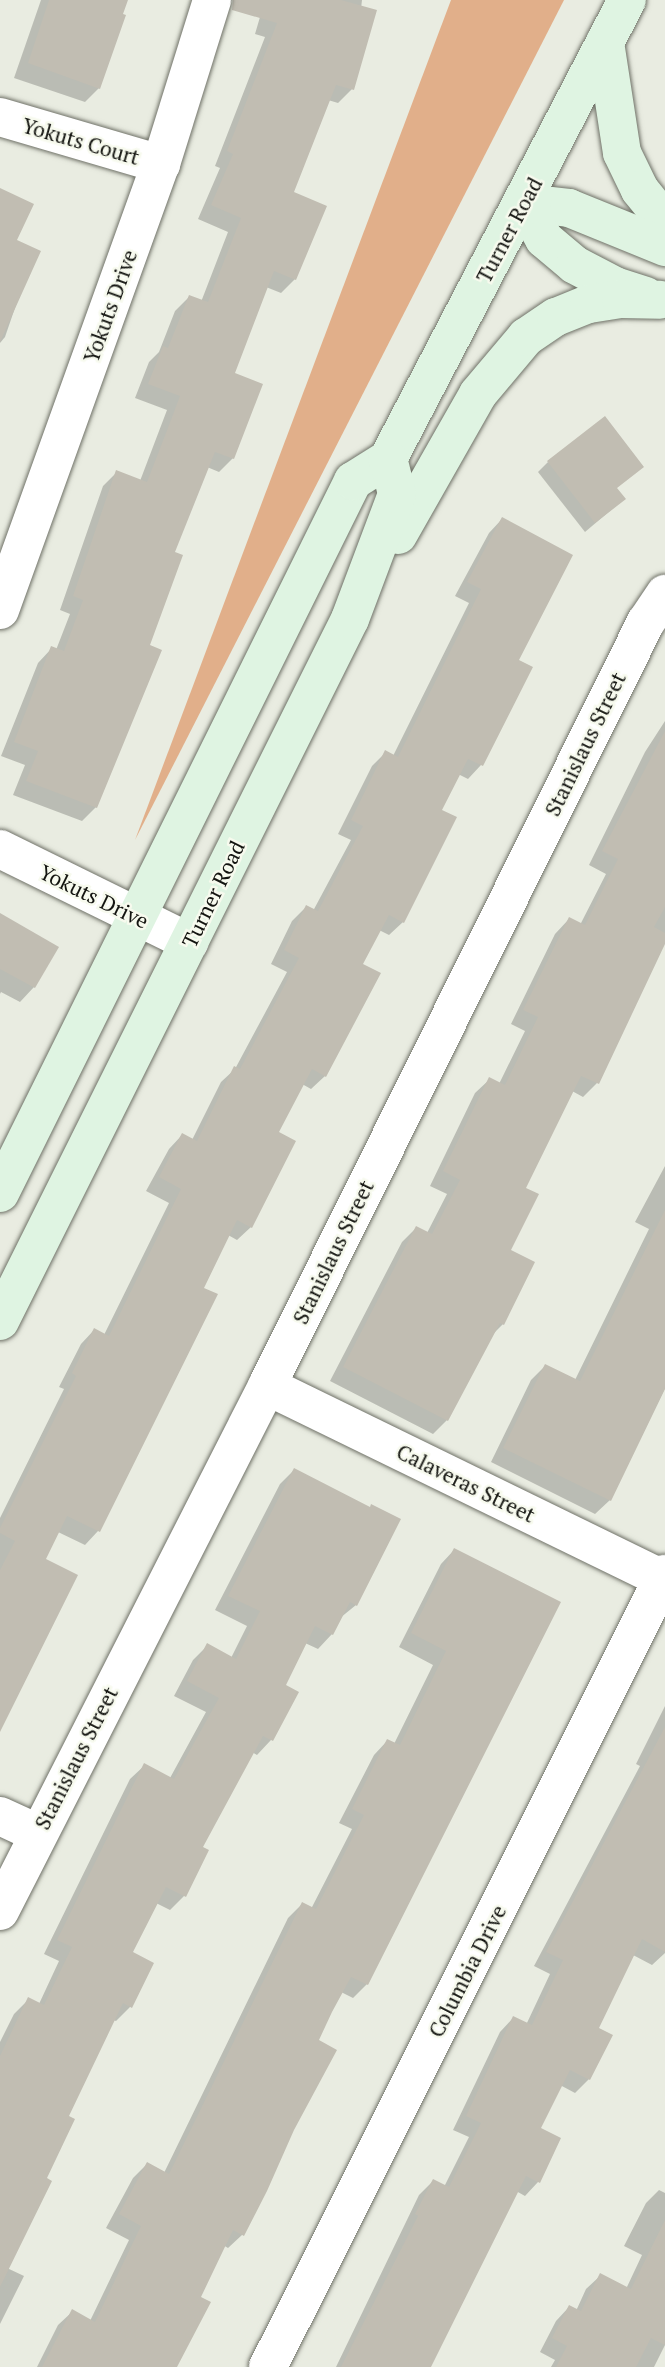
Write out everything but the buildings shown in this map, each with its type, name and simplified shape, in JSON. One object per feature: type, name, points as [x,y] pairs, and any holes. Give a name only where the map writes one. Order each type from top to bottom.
[{"type":"main road","name":"Turner Road","points":[[0,1193],[353,481],[388,459],[627,0]]},
{"type":"main road","points":[[605,42],[622,153],[640,190],[665,221]]},
{"type":"main road","points":[[524,202],[569,208],[665,247]]},
{"type":"main road","points":[[524,202],[544,239],[575,265],[615,286],[662,301]]},
{"type":"main road","points":[[350,619],[478,394],[526,337],[556,317],[589,304],[621,299],[662,301]]},
{"type":"main road","name":"Turner Road","points":[[0,1321],[350,619],[397,494],[388,459]]},
{"type":"street","name":"Yokuts Drive","points":[[0,610],[161,164],[212,0]]},
{"type":"street","name":"Yokuts Court","points":[[0,117],[161,164]]},
{"type":"street","name":"Stanislaus Street","points":[[0,1910],[267,1386],[646,622],[665,594]]},
{"type":"street","name":"Yokuts Drive","points":[[0,849],[189,942]]},
{"type":"street","name":"Calaveras Street","points":[[267,1386],[664,1578]]},
{"type":"street","name":"Columbia Drive","points":[[268,2367],[664,1578]]},
{"type":"street","points":[[0,1816],[37,1833]]},
{"type":"shaded area","points":[[451,0],[564,0],[135,840]]}]
